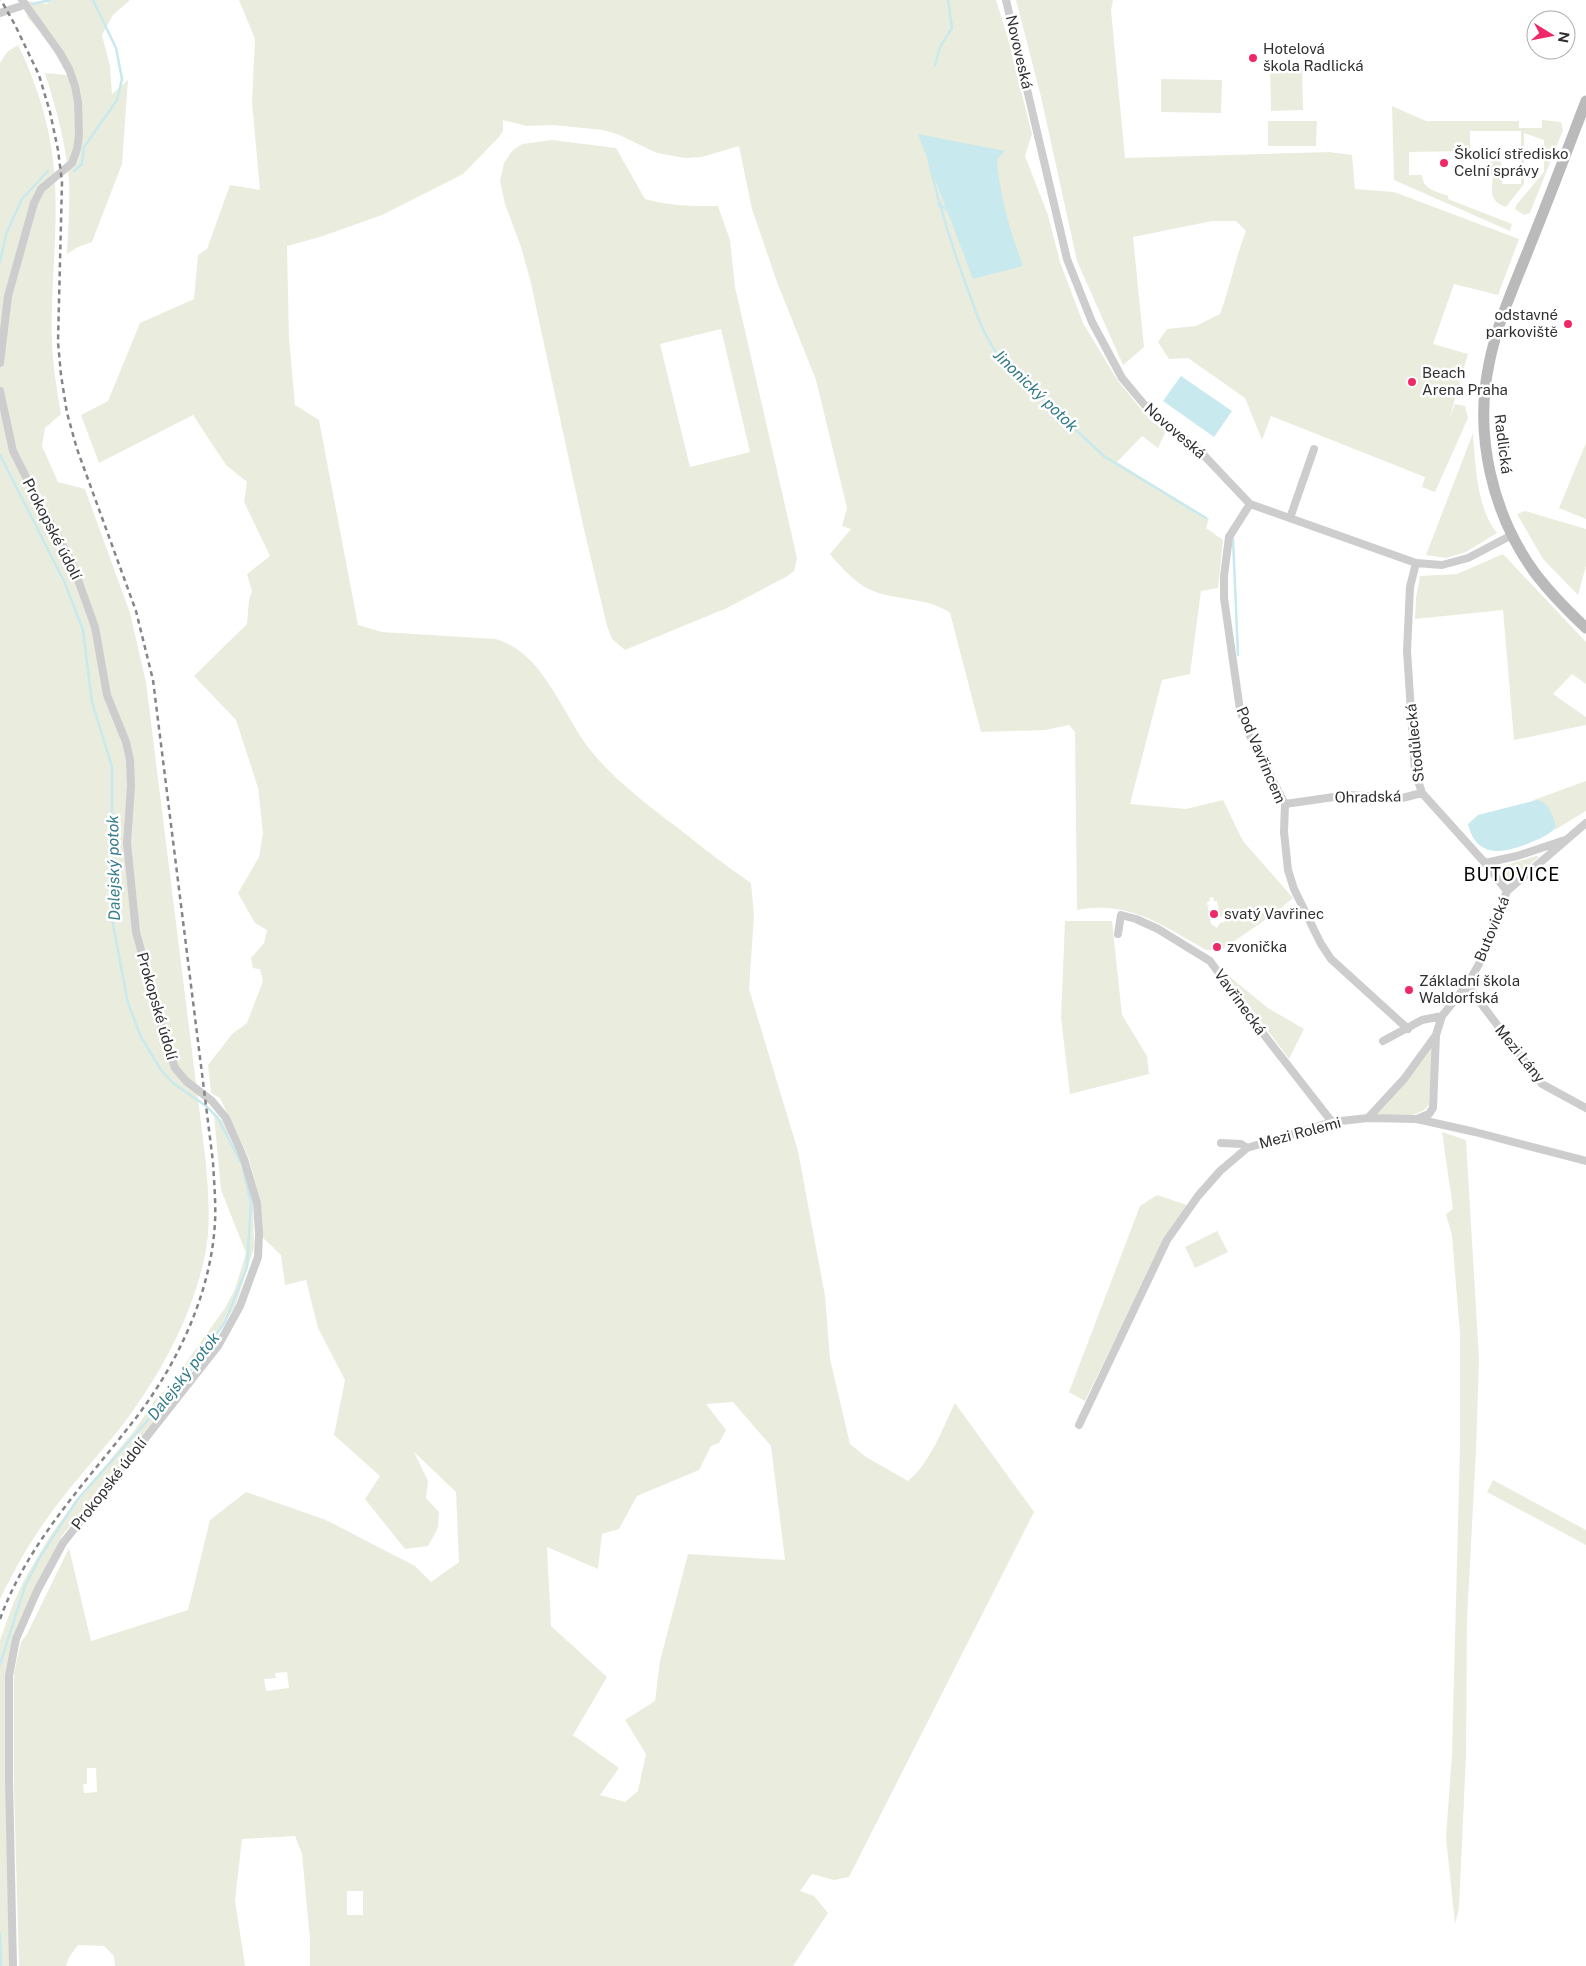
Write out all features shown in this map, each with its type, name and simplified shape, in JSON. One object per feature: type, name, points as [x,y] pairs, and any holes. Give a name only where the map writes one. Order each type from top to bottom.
[{"type":"main road","name":"Radlická","points":[[1586,101],[1508,302],[1489,364],[1485,390],[1484,438],[1490,473],[1512,535],[1536,574],[1552,594],[1586,628]]},
{"type":"street","name":"Novoveská","points":[[1006,0],[1067,259],[1092,322],[1122,378],[1152,415],[1196,446],[1250,504],[1416,563],[1442,565],[1468,558],[1512,535]]},
{"type":"street","points":[[0,14],[23,2],[60,52],[75,86],[78,102],[79,135],[72,163],[41,189],[34,203],[8,296],[0,363]]},
{"type":"street","name":"Prokopské údolí","points":[[0,391],[13,451],[72,563],[95,628],[107,695],[126,742],[130,760],[131,786],[127,844],[136,932],[166,1041],[176,1068],[186,1081],[212,1101],[226,1118],[244,1159],[257,1203],[259,1233],[258,1257],[240,1306],[218,1346],[63,1543],[37,1591],[16,1640],[9,1676],[9,1779],[14,1966]]},
{"type":"street","points":[[1290,518],[1314,449]]},
{"type":"street","name":"Pod Vavřincem","points":[[1250,504],[1229,536],[1224,576],[1224,598],[1240,710],[1247,730],[1285,804],[1284,839],[1288,870],[1294,889],[1321,944],[1331,959],[1408,1029]]},
{"type":"street","name":"Stodůlecká","points":[[1416,563],[1410,586],[1407,651],[1415,771],[1422,793],[1486,863],[1507,890]]},
{"type":"street","name":"Ohradská","points":[[1285,804],[1348,795],[1402,798],[1422,793]]},
{"type":"street","name":"Butovická","points":[[1416,1119],[1429,1114],[1432,1108],[1436,1036],[1442,1016],[1467,985],[1487,945],[1507,890],[1571,838],[1586,823]]},
{"type":"street","name":"Butovická","points":[[1486,863],[1517,856],[1571,838]]},
{"type":"street","name":"Vavřinecká","points":[[1118,934],[1121,915],[1136,919],[1158,929],[1210,961],[1332,1122]]},
{"type":"street","name":"Mezi Lány","points":[[1467,985],[1542,1084],[1586,1108]]},
{"type":"street","points":[[1383,1041],[1422,1020],[1442,1016]]},
{"type":"street","points":[[1368,1118],[1404,1079],[1436,1036]]},
{"type":"street","name":"Mezi Rolemi","points":[[1079,1425],[1167,1240],[1209,1183],[1247,1148],[1332,1122],[1368,1118],[1416,1119],[1475,1132],[1586,1161]]},
{"type":"street","points":[[1221,1143],[1241,1144],[1247,1148]]},
{"type":"green space","points":[[21,0],[48,4],[43,0],[130,0],[113,15],[102,35],[110,66],[112,94],[128,80],[122,164],[92,242],[78,247],[67,254],[68,167],[60,126],[45,73],[67,75],[47,39],[28,18]]},
{"type":"green space","points":[[239,0],[996,0],[1007,35],[1032,134],[1025,156],[1048,215],[1060,262],[1083,323],[1118,381],[1150,420],[1166,431],[1158,448],[1142,436],[1117,462],[1209,519],[1206,528],[1223,540],[1218,588],[1201,591],[1190,674],[1162,680],[1130,804],[1186,809],[1223,800],[1243,841],[1293,898],[1271,916],[1221,950],[1220,945],[1214,944],[1213,950],[1206,950],[1160,924],[1130,912],[1096,908],[1077,910],[1075,732],[1069,725],[1045,730],[981,732],[950,613],[943,608],[917,600],[874,592],[860,584],[847,573],[830,554],[851,529],[842,526],[847,508],[816,380],[777,282],[752,209],[739,146],[702,157],[685,158],[657,153],[617,134],[603,130],[553,125],[527,126],[503,120],[503,131],[499,137],[463,174],[382,215],[320,237],[287,246],[289,338],[295,405],[319,420],[358,625],[382,632],[495,639],[511,645],[525,655],[548,682],[585,743],[605,767],[641,799],[751,883],[754,915],[749,989],[798,1151],[825,1296],[830,1359],[850,1444],[866,1457],[908,1481],[930,1455],[955,1403],[1034,1512],[849,1877],[834,1880],[812,1874],[800,1891],[814,1896],[828,1913],[793,1966],[310,1966],[310,1940],[302,1854],[295,1836],[242,1839],[235,1900],[245,1966],[115,1966],[114,1956],[104,1946],[78,1945],[69,1957],[66,1966],[19,1966],[14,1788],[14,1673],[21,1642],[27,1634],[69,1548],[91,1641],[188,1610],[210,1520],[246,1492],[326,1520],[415,1566],[431,1582],[459,1562],[456,1492],[414,1452],[428,1481],[426,1498],[439,1512],[438,1528],[428,1546],[405,1549],[365,1499],[380,1476],[334,1435],[345,1380],[318,1328],[306,1280],[285,1285],[281,1255],[262,1237],[260,1200],[249,1159],[220,1098],[211,1093],[208,1065],[232,1034],[247,1023],[263,981],[260,969],[253,968],[251,958],[264,943],[267,930],[255,923],[238,893],[259,857],[263,833],[258,788],[236,720],[194,676],[247,624],[249,600],[252,591],[247,574],[270,556],[244,502],[247,482],[226,465],[193,415],[99,463],[81,415],[108,401],[140,323],[194,299],[198,255],[207,249],[230,185],[260,190],[252,102],[255,39]],"holes":[[[1213,897],[1214,901],[1217,901],[1220,917],[1224,916],[1225,922],[1220,923],[1217,928],[1211,924],[1207,902],[1210,901],[1209,898]],[[733,1402],[771,1446],[785,1560],[688,1554],[660,1661],[655,1701],[625,1720],[646,1754],[638,1791],[625,1802],[600,1795],[619,1768],[573,1735],[607,1677],[551,1626],[547,1547],[598,1569],[602,1534],[619,1529],[637,1496],[699,1470],[711,1446],[719,1443],[726,1430],[706,1404]],[[287,1672],[289,1688],[266,1691],[264,1679],[276,1678],[275,1673]],[[87,1768],[96,1768],[97,1792],[84,1793],[83,1784],[87,1784]],[[347,1891],[363,1891],[363,1915],[347,1915]]]},
{"type":"green space","points":[[1016,0],[1113,0],[1111,10],[1125,158],[1329,152],[1352,155],[1355,189],[1394,192],[1519,239],[1498,295],[1454,284],[1433,344],[1468,354],[1449,420],[1455,404],[1465,406],[1468,418],[1435,492],[1422,487],[1425,477],[1271,416],[1262,440],[1245,398],[1188,358],[1169,359],[1158,342],[1167,329],[1196,326],[1220,314],[1246,231],[1236,221],[1212,221],[1133,237],[1144,347],[1123,365],[1077,261],[1041,97]]},
{"type":"green space","points":[[18,45],[26,61],[44,112],[54,165],[56,223],[52,343],[61,414],[45,428],[42,446],[58,482],[85,489],[130,613],[146,682],[206,1163],[209,1217],[208,1239],[201,1273],[175,1341],[138,1404],[69,1489],[34,1538],[0,1599],[0,63],[7,52]]},
{"type":"green space","points":[[1270,65],[1302,65],[1303,110],[1271,111]]},
{"type":"green space","points":[[1161,79],[1222,80],[1221,113],[1161,112]]},
{"type":"green space","points":[[1392,106],[1426,121],[1519,121],[1519,128],[1542,128],[1542,120],[1561,122],[1563,130],[1530,213],[1524,215],[1515,209],[1517,204],[1544,172],[1544,140],[1524,133],[1524,184],[1506,207],[1496,202],[1492,195],[1493,174],[1490,175],[1490,162],[1501,160],[1502,184],[1521,184],[1521,131],[1470,131],[1470,151],[1409,152],[1409,175],[1422,175],[1428,187],[1448,196],[1448,199],[1512,224],[1510,231],[1394,180]]},
{"type":"green space","points":[[1268,121],[1317,121],[1316,146],[1268,146]]},
{"type":"green space","points":[[552,140],[616,148],[645,199],[690,206],[718,206],[730,240],[735,287],[797,558],[794,571],[786,577],[727,608],[625,650],[612,639],[607,626],[583,525],[530,279],[521,247],[505,204],[500,181],[504,163],[512,151],[522,144]],"holes":[[[721,329],[750,452],[690,467],[660,344]]]},
{"type":"green space","points":[[1473,433],[1476,472],[1481,499],[1490,523],[1497,533],[1466,552],[1446,558],[1426,555]]},
{"type":"green space","points":[[1586,443],[1586,519],[1559,508]]},
{"type":"green space","points":[[1525,511],[1586,529],[1586,566],[1578,595],[1543,559],[1517,514]]},
{"type":"green space","points":[[1503,554],[1586,642],[1586,684],[1572,674],[1553,694],[1586,717],[1586,725],[1514,740],[1503,610],[1415,619],[1420,576],[1457,574]]},
{"type":"green space","points":[[1586,781],[1586,811],[1553,831],[1555,829],[1548,808],[1542,802],[1531,801]]},
{"type":"green space","points":[[1536,856],[1539,857],[1510,881],[1500,867]]},
{"type":"green space","points":[[1065,921],[1112,921],[1122,1015],[1147,1056],[1149,1074],[1070,1094],[1061,1018]]},
{"type":"green space","points":[[1225,973],[1268,1008],[1304,1029],[1289,1059]]},
{"type":"green space","points":[[1433,1042],[1429,1105],[1424,1110],[1412,1115],[1376,1115],[1375,1112]]},
{"type":"green space","points":[[214,1116],[224,1121],[253,1200],[254,1248],[235,1307],[172,1399],[62,1536],[13,1637],[5,1685],[10,1966],[0,1966],[0,1640],[24,1580],[50,1536],[71,1507],[134,1431],[159,1394],[172,1388],[188,1360],[225,1308],[235,1289],[246,1253],[221,1190]]},
{"type":"green space","points":[[1442,1132],[1466,1140],[1479,1359],[1467,1619],[1466,1755],[1459,1908],[1455,1924],[1446,1838],[1452,1754],[1460,1446],[1460,1334],[1452,1236],[1446,1214],[1453,1209]]},
{"type":"green space","points":[[1157,1195],[1187,1205],[1165,1238],[1085,1401],[1069,1392],[1140,1206]]},
{"type":"green space","points":[[1217,1231],[1228,1252],[1195,1268],[1185,1247]]},
{"type":"green space","points":[[1493,1480],[1586,1530],[1586,1545],[1487,1492]]},
{"type":"water","points":[[918,134],[1005,151],[997,160],[1000,187],[1010,227],[1023,266],[973,279]]},
{"type":"water","points":[[1181,376],[1232,411],[1214,437],[1163,401]]},
{"type":"water","points":[[1537,800],[1547,806],[1556,826],[1546,835],[1514,849],[1504,851],[1486,849],[1478,844],[1472,836],[1468,824],[1478,815]]},
{"type":"waterway","name":"Dalejský potok","points":[[32,4],[50,0]]},
{"type":"waterway","name":"Dalejský potok","points":[[74,171],[82,164],[84,147],[117,100],[122,79],[116,48],[93,0]]},
{"type":"waterway","name":"Jinonický potok","points":[[935,65],[940,47],[952,28],[948,0]]},
{"type":"waterway","name":"Jinonický potok","points":[[929,161],[946,226],[975,309],[982,328],[1003,362],[1105,457],[1206,518]]},
{"type":"waterway","name":"Dalejský potok","points":[[0,262],[6,234],[22,199],[48,171]]},
{"type":"waterway","name":"Jinonický potok","points":[[938,204],[948,210]]},
{"type":"waterway","name":"Dalejský potok","points":[[0,455],[64,581],[83,630],[92,702],[112,767],[112,919],[128,1003],[141,1037],[161,1070],[173,1083],[206,1106],[218,1118],[242,1165],[251,1203],[247,1267],[225,1322],[187,1376],[77,1500],[40,1557],[25,1586],[0,1664]]},
{"type":"waterway","name":"Jinonický potok","points":[[1233,539],[1238,655]]},
{"type":"waterway","name":"Dalejský potok","points":[[0,1934],[1,1966]]},
{"type":"railway","points":[[0,1619],[11,1592],[40,1542],[145,1406],[175,1358],[198,1305],[206,1278],[215,1222],[213,1162],[153,680],[136,611],[77,449],[67,413],[58,342],[62,182],[58,150],[50,112],[39,75],[1,0]]},
{"type":"place","name":"Hotelová škola Radlická","points":[[1253,58]]},
{"type":"place","name":"Školicí středisko Celní správy","points":[[1444,163]]},
{"type":"place","name":"odstavné parkoviště","points":[[1568,324]]},
{"type":"place","name":"Beach Arena Praha","points":[[1412,382]]},
{"type":"place","name":"svatý Vavřinec","points":[[1214,914]]},
{"type":"place","name":"zvonička","points":[[1217,947]]},
{"type":"place","name":"Základní škola Waldorfská","points":[[1409,990]]},
{"type":"district","name":"BUTOVICE","points":[[1512,875]]}]
